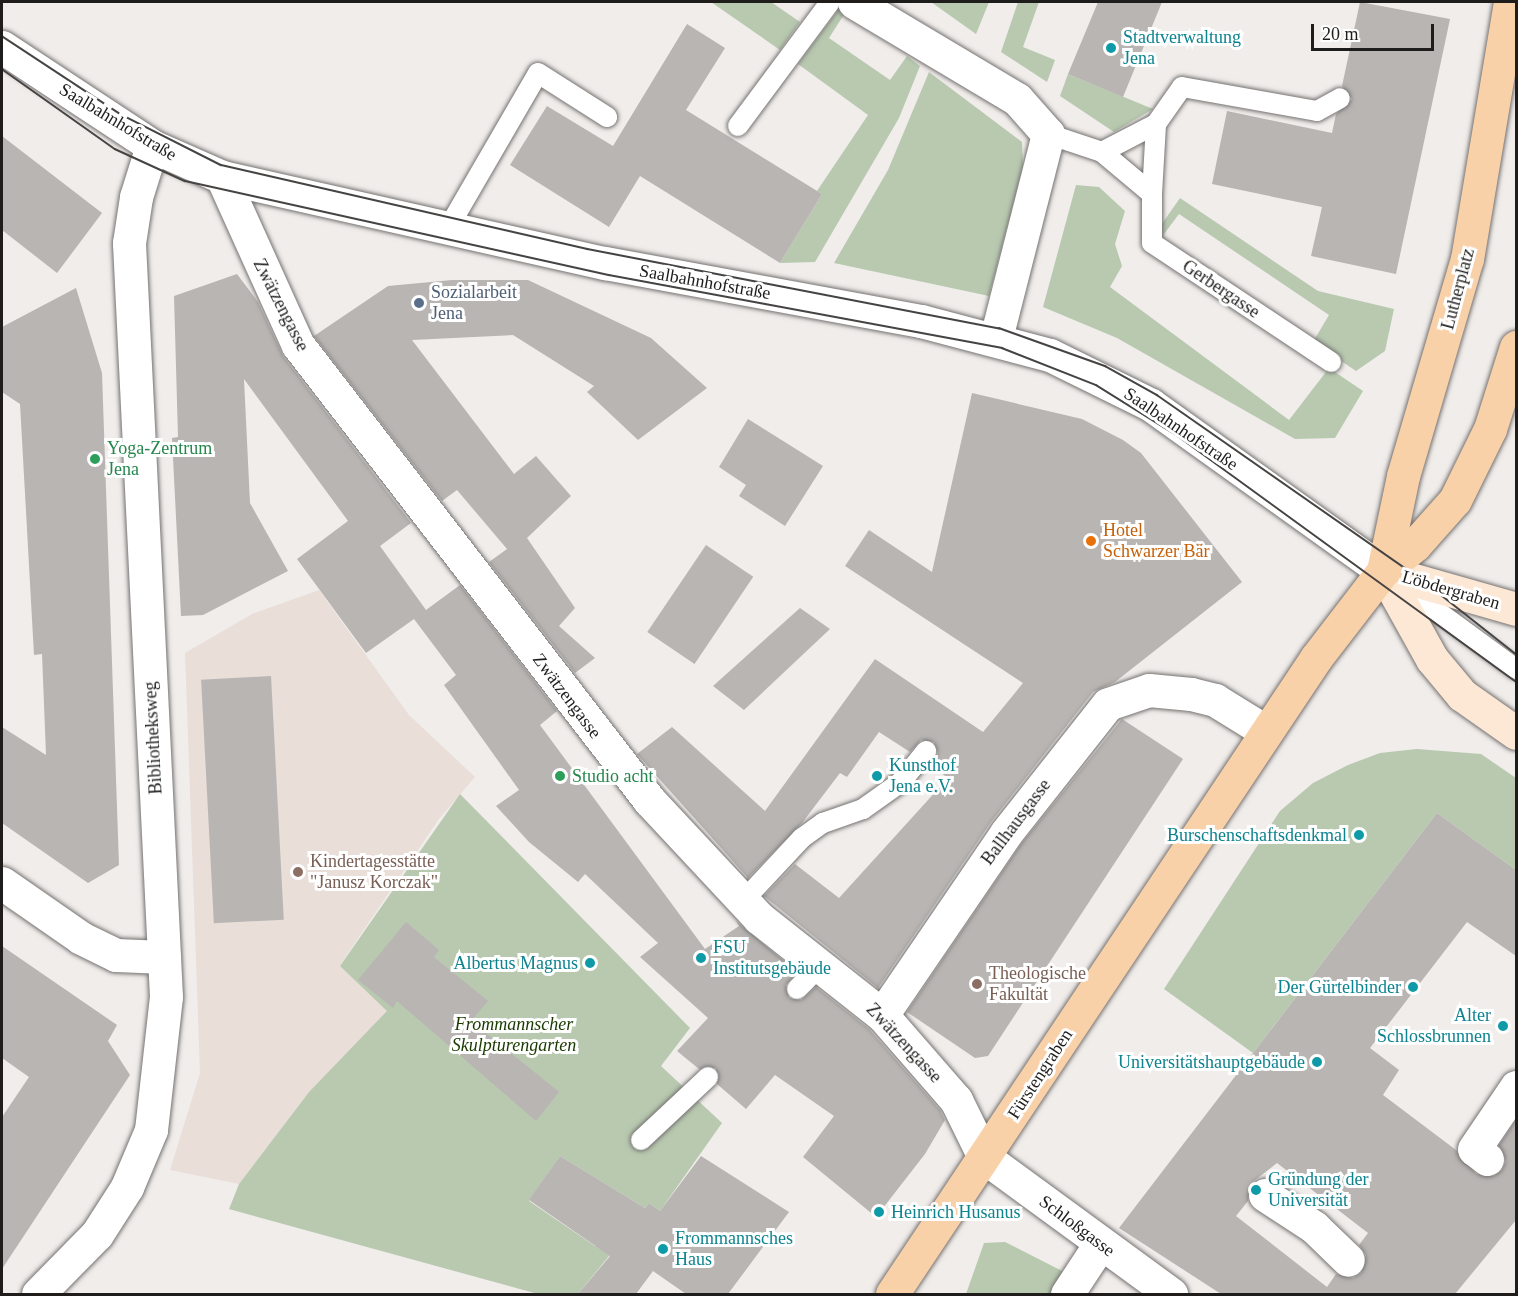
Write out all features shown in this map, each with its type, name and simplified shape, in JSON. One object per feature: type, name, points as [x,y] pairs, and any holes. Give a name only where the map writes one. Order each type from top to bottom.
[{"type":"main road","name":"Lutherplatz","points":[[1383,572],[1403,476],[1467,259],[1510,2]]},
{"type":"main road","name":"Lutherplatz","points":[[1265,731],[1383,572],[1415,545],[1455,500],[1490,429],[1516,347]]},
{"type":"main road","name":"Löbdergraben","points":[[1383,572],[1516,609]]},
{"type":"main road","name":"Löbdergraben","points":[[1383,572],[1439,668],[1462,695],[1516,733]]},
{"type":"main road","name":"Fürstengraben","points":[[892,1294],[1265,731]]},
{"type":"street","points":[[854,2],[1017,99],[1048,134],[996,339]]},
{"type":"street","name":"Saalbahnhofstraße","points":[[2,47],[152,146],[222,177],[447,230],[996,339],[1091,372],[1151,405],[1383,572]]},
{"type":"street","name":"Bibliotheksweg","points":[[38,1294],[97,1234],[128,1187],[151,1130],[166,998],[129,243],[136,196],[152,146]]},
{"type":"street","name":"Zwätzengasse","points":[[222,177],[298,345],[641,791],[744,900],[820,966],[882,1015],[956,1100],[984,1157]]},
{"type":"street","name":"Ballhausgasse","points":[[882,1015],[1006,833],[1108,704],[1149,690],[1191,694],[1223,704],[1265,731]]},
{"type":"street","points":[[2,883],[81,938],[117,955],[164,957]]},
{"type":"street","points":[[1487,1159],[1474,1149],[1516,1087]]},
{"type":"street","name":"Schloßgasse","points":[[984,1157],[1171,1294]]},
{"type":"street","points":[[1265,1195],[1314,1227],[1348,1260]]},
{"type":"street","points":[[1067,1294],[1100,1244]]},
{"type":"lane","points":[[738,126],[830,2]]},
{"type":"lane","points":[[447,230],[538,73],[607,117]]},
{"type":"lane","points":[[1102,152],[1156,124],[1182,87],[1317,111],[1340,98]]},
{"type":"lane","name":"Gerbergasse","points":[[1156,124],[1152,243],[1331,362]]},
{"type":"lane","points":[[1048,134],[1102,152],[1152,194]]},
{"type":"lane","points":[[1383,572],[1516,669]]},
{"type":"lane","points":[[744,900],[802,838],[823,823],[863,809],[901,782],[926,751]]},
{"type":"lane","points":[[797,989],[820,966]]},
{"type":"lane","points":[[641,1140],[708,1077]]},
{"type":"shaded area","name":"Kindertagesstätte \"Janusz Korczak\"","points":[[319,590],[409,715],[475,777],[439,819],[340,965],[388,1011],[309,1092],[239,1184],[170,1170],[200,1073],[185,653],[252,614]]},
{"type":"green space","points":[[711,2],[771,2],[800,22],[780,50]]},
{"type":"green space","points":[[931,2],[989,2],[976,34]]},
{"type":"green space","points":[[1018,2],[1039,2],[1023,47],[1055,60],[1047,82],[1001,52]]},
{"type":"green space","points":[[839,9],[845,13],[829,38],[890,80],[907,56],[920,66],[899,118],[815,262],[780,263],[822,194],[817,191],[868,115],[798,64]]},
{"type":"green space","points":[[929,72],[1022,142],[1023,167],[989,296],[834,263],[888,170]]},
{"type":"green space","points":[[1068,74],[1153,109],[1114,132],[1060,96]]},
{"type":"green space","points":[[1076,185],[1099,187],[1125,211],[1115,244],[1122,266],[1110,287],[1289,420],[1329,368],[1363,391],[1335,438],[1295,439],[1117,338],[1043,307]]},
{"type":"green space","points":[[1180,198],[1318,291],[1394,309],[1385,351],[1356,371],[1313,342],[1329,315],[1179,214],[1161,238],[1159,228]]},
{"type":"green space","points":[[1417,749],[1481,754],[1516,778],[1516,870],[1437,813],[1253,1053],[1164,989],[1280,811],[1313,783],[1348,765],[1380,753]]},
{"type":"green space","name":"Frommannscher Skulpturengarten","points":[[460,794],[690,1028],[661,1066],[722,1123],[660,1211],[649,1203],[645,1208],[560,1156],[529,1201],[595,1246],[627,1234],[578,1294],[538,1294],[229,1209],[239,1184],[309,1092],[387,1011],[340,966]]},
{"type":"green space","points":[[1005,1242],[1066,1273],[1052,1294],[966,1294],[984,1243]]},
{"type":"building","name":"Stadtverwaltung Jena","points":[[1098,2],[1162,2],[1123,97],[1068,74]]},
{"type":"building","points":[[1360,2],[1450,19],[1396,274],[1311,256],[1322,207],[1212,184],[1227,111],[1332,133],[1336,114],[1352,99],[1342,86]]},
{"type":"building","points":[[687,24],[725,48],[686,110],[822,194],[780,263],[640,176],[609,227],[510,165],[547,106],[613,146]]},
{"type":"building","points":[[2,136],[102,213],[57,273],[2,230]]},
{"type":"building","points":[[237,274],[258,302],[283,356],[411,523],[380,546],[426,610],[460,585],[557,711],[540,725],[705,949],[739,926],[736,921],[797,972],[786,985],[789,998],[801,1000],[816,987],[869,1029],[940,1110],[945,1120],[925,1154],[876,1217],[803,1157],[834,1116],[775,1075],[746,1109],[717,1084],[716,1068],[699,1069],[677,1051],[708,1018],[640,957],[658,943],[585,874],[578,882],[529,842],[496,806],[519,790],[444,685],[456,675],[414,619],[366,653],[297,559],[348,521],[244,379],[250,503],[288,571],[203,615],[181,616],[172,438],[178,437],[174,296]]},
{"type":"building","points":[[452,280],[528,280],[651,338],[707,388],[638,440],[587,392],[594,386],[513,335],[412,340],[514,474],[536,456],[571,496],[527,538],[575,608],[559,626],[595,658],[575,673],[489,562],[507,549],[457,490],[442,501],[314,336],[388,286]]},
{"type":"building","points":[[76,288],[102,373],[119,865],[88,883],[2,823],[2,727],[46,755],[42,654],[34,655],[20,404],[2,392],[2,327]]},
{"type":"building","points":[[972,393],[1082,419],[1123,440],[1141,453],[1242,582],[1115,682],[1093,692],[991,822],[878,988],[764,896],[795,864],[839,898],[948,778],[930,765],[938,753],[934,742],[921,740],[910,752],[879,732],[847,777],[840,773],[802,823],[748,878],[637,754],[672,727],[765,811],[875,659],[983,732],[1023,683],[845,566],[869,530],[932,572]]},
{"type":"building","points":[[748,419],[823,466],[785,526],[739,496],[746,485],[719,467]]},
{"type":"building","points":[[706,545],[753,577],[695,664],[647,632]]},
{"type":"building","points":[[800,608],[830,629],[744,710],[713,686]]},
{"type":"building","points":[[271,676],[284,920],[214,923],[201,680]]},
{"type":"building","points":[[1122,719],[1183,759],[988,1056],[975,1058],[907,1012],[1021,844]]},
{"type":"building","name":"Universitätshauptgebäude","points":[[1437,813],[1516,870],[1516,956],[1467,922],[1370,1048],[1399,1070],[1383,1095],[1456,1150],[1476,1174],[1494,1176],[1502,1170],[1506,1161],[1499,1145],[1516,1120],[1516,1220],[1455,1294],[1221,1294],[1119,1228]],"holes":[[[1277,1163],[1368,1233],[1359,1245],[1366,1255],[1361,1273],[1353,1278],[1336,1274],[1327,1287],[1236,1216],[1248,1201],[1250,1184]]]},
{"type":"building","points":[[406,922],[439,950],[434,957],[488,1001],[471,1021],[559,1092],[536,1121],[397,1001],[393,1008],[358,980]]},
{"type":"building","points":[[2,946],[117,1025],[108,1041],[130,1075],[2,1269],[2,1117],[29,1077],[2,1058]]},
{"type":"building","points":[[560,1156],[645,1208],[649,1203],[660,1211],[701,1156],[789,1212],[728,1294],[686,1294],[653,1271],[636,1294],[578,1294],[610,1256],[529,1200]]},
{"type":"tram line","points":[[2,36],[122,115],[221,165],[587,249],[999,328],[1105,366],[1157,395],[1426,583],[1516,654]]},
{"type":"tram line","points":[[2,69],[115,149],[185,181],[609,275],[1002,348],[1096,385],[1178,436],[1516,682]]},
{"type":"place","name":"Stadtverwaltung Jena","points":[[1111,48]]},
{"type":"place","name":"Sozialarbeit Jena","points":[[419,303]]},
{"type":"place","name":"Yoga-Zentrum Jena","points":[[95,459]]},
{"type":"place","name":"Hotel Schwarzer Bär","points":[[1091,541]]},
{"type":"place","name":"Studio acht","points":[[560,776]]},
{"type":"place","name":"Kunsthof Jena e.V.","points":[[877,776]]},
{"type":"place","name":"Burschenschaftsdenkmal","points":[[1359,835]]},
{"type":"place","name":"Kindertagesstätte \"Janusz Korczak\"","points":[[298,872]]},
{"type":"place","name":"FSU Institutsgebäude","points":[[701,958]]},
{"type":"place","name":"Albertus Magnus","points":[[590,963]]},
{"type":"place","name":"Theologische Fakultät","points":[[977,984]]},
{"type":"place","name":"Der Gürtelbinder","points":[[1413,987]]},
{"type":"place","name":"Alter Schlossbrunnen","points":[[1503,1026]]},
{"type":"place","name":"Universitätshauptgebäude","points":[[1317,1062]]},
{"type":"place","name":"Gründung der Universität","points":[[1256,1190]]},
{"type":"place","name":"Heinrich Husanus","points":[[879,1212]]},
{"type":"place","name":"Frommannsches Haus","points":[[663,1249]]}]
